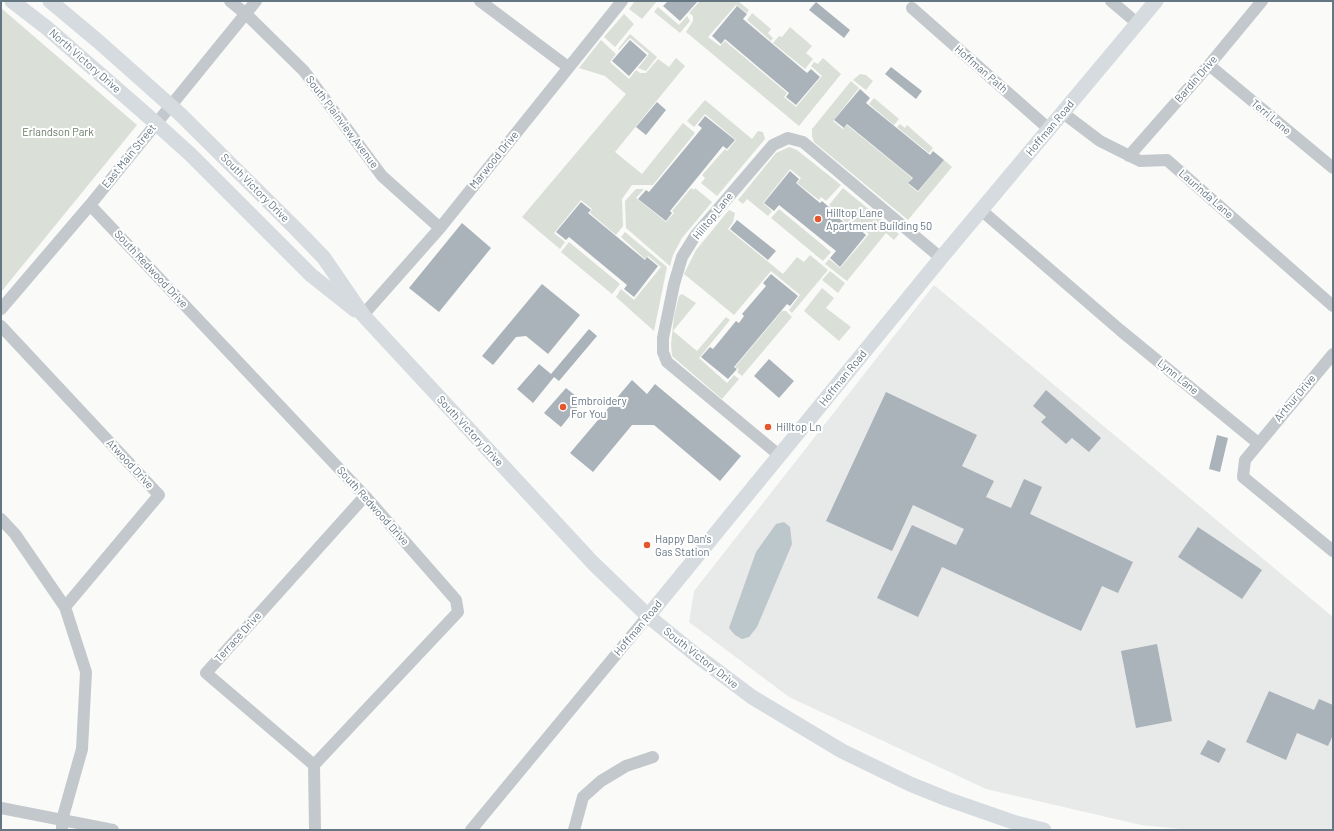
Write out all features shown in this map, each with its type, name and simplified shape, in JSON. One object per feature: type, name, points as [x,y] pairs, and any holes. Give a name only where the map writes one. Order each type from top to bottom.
[{"type":"main road","name":"North Victory Drive","points":[[12,1],[47,28],[156,123]]},
{"type":"main road","points":[[50,1],[171,106]]},
{"type":"main road","name":"Hoffman Road","points":[[648,616],[941,258],[1156,1]]},
{"type":"main road","name":"South Victory Drive","points":[[171,106],[324,258],[363,315],[593,563],[648,616],[702,660],[752,697],[842,751],[910,784],[947,799],[1016,823],[1044,830]]},
{"type":"main road","name":"South Victory Drive","points":[[156,123],[219,183],[311,275],[363,315]]},
{"type":"street","name":"South Plainview Avenue","points":[[230,1],[246,14],[304,71],[382,176],[440,228]]},
{"type":"street","name":"East Main Street","points":[[1,309],[90,205],[256,1]]},
{"type":"street","points":[[480,1],[568,68]]},
{"type":"street","name":"Marwood Drive","points":[[363,315],[440,228],[622,1]]},
{"type":"street","points":[[1112,1],[1138,23]]},
{"type":"street","name":"Bardin Drive","points":[[1129,156],[1209,65],[1262,1]]},
{"type":"street","name":"Hoffman Path","points":[[912,8],[1049,129]]},
{"type":"street","name":"Terri Lane","points":[[1209,65],[1333,168]]},
{"type":"street","name":"Laurinda Lane","points":[[1063,113],[1100,141],[1140,161],[1167,160],[1333,306]]},
{"type":"street","name":"Hilltop Lane","points":[[779,455],[667,362],[664,352],[664,338],[674,284],[682,257],[695,236],[773,145],[788,138],[803,142],[941,258]]},
{"type":"street","name":"South Redwood Drive","points":[[90,205],[365,496],[456,600],[458,612],[314,765]]},
{"type":"street","name":"Lynn Lane","points":[[981,210],[1114,325],[1258,443]]},
{"type":"street","name":"Atwood Drive","points":[[1,326],[159,495],[65,607]]},
{"type":"street","name":"Arthur Drive","points":[[1258,443],[1333,354]]},
{"type":"street","points":[[1258,443],[1245,460],[1243,477],[1333,551]]},
{"type":"street","name":"Terrace Drive","points":[[314,765],[206,673],[365,496]]},
{"type":"street","points":[[1,519],[15,534],[65,607],[86,672],[82,750],[62,825]]},
{"type":"street","name":"Hoffman Road","points":[[471,830],[648,616]]},
{"type":"street","points":[[574,830],[583,797],[601,781],[626,766],[653,757]]},
{"type":"street","points":[[314,765],[315,830]]},
{"type":"street","points":[[1,808],[62,825],[112,830]]},
{"type":"shaded area","points":[[934,285],[1333,617],[1333,830],[1190,830],[1141,825],[986,789],[789,697],[689,622],[694,591]]},
{"type":"shaded area","points":[[784,522],[790,527],[792,544],[757,627],[749,637],[742,639],[735,635],[729,628],[756,552],[776,524]]},
{"type":"green space","points":[[635,1],[657,1],[642,19],[629,9]]},
{"type":"green space","points":[[700,1],[738,1],[749,10],[747,13],[736,5],[708,37],[720,46],[725,41],[787,93],[784,97],[796,107],[822,76],[811,66],[814,62],[818,64],[823,58],[841,74],[799,126],[686,32],[693,21],[693,16],[689,13]]},
{"type":"green space","points":[[658,7],[679,25],[687,16],[690,21],[680,33],[654,12]]},
{"type":"green space","name":"Erlandson Park","points":[[1,8],[137,125],[1,292]]},
{"type":"green space","points":[[752,13],[771,29],[768,33],[773,38],[771,41],[747,20]]},
{"type":"green space","points":[[624,14],[634,24],[615,47],[604,37]]},
{"type":"green space","points":[[790,27],[812,46],[806,53],[813,59],[805,69],[773,43],[779,36],[782,37]]},
{"type":"green space","points":[[630,34],[657,57],[646,71],[638,68],[649,54],[630,38],[619,50],[618,49]]},
{"type":"green space","points":[[601,40],[616,54],[610,62],[629,79],[636,70],[640,73],[646,73],[658,59],[669,67],[676,58],[685,66],[615,152],[642,174],[683,123],[695,133],[653,185],[632,185],[622,199],[623,226],[616,235],[590,213],[592,209],[581,200],[554,233],[565,242],[560,249],[522,217],[626,94],[605,76],[579,68]]},
{"type":"green space","points":[[860,74],[866,75],[873,81],[866,90],[853,80]]},
{"type":"green space","points":[[851,81],[859,88],[833,121],[843,129],[847,125],[912,178],[908,184],[918,192],[944,160],[952,167],[908,220],[814,142],[812,129]]},
{"type":"green space","points":[[874,98],[899,119],[894,125],[869,104]]},
{"type":"green space","points":[[705,100],[752,139],[758,131],[763,132],[765,139],[717,196],[701,183],[705,178],[702,175],[725,149],[727,151],[736,140],[705,114],[694,127],[687,121]]},
{"type":"green space","points":[[900,124],[905,128],[907,125],[933,148],[929,153],[897,127]]},
{"type":"green space","points":[[789,147],[797,150],[841,185],[826,201],[821,197],[819,200],[797,183],[801,178],[790,169],[763,203],[772,211],[768,216],[747,199],[743,204],[738,200],[776,153]]},
{"type":"green space","points":[[691,188],[694,190],[695,188],[712,202],[682,238],[673,255],[670,266],[626,228],[625,201],[636,189],[644,189],[636,198],[666,222],[674,213],[672,211]]},
{"type":"green space","points":[[843,188],[899,234],[894,240],[886,233],[847,281],[825,264],[829,259],[840,268],[869,234],[857,225],[854,229],[831,210],[832,208],[829,205]]},
{"type":"green space","points":[[779,209],[831,252],[823,261],[771,218]]},
{"type":"green space","points":[[729,210],[735,213],[733,222],[728,229],[783,274],[797,257],[804,262],[810,255],[828,270],[792,313],[789,310],[800,295],[771,271],[734,315],[684,274],[696,250]]},
{"type":"green space","points":[[625,232],[667,267],[654,331],[616,297],[621,289],[634,300],[661,267],[648,256],[645,259],[621,237]]},
{"type":"green space","points":[[569,242],[620,284],[612,294],[561,252]]},
{"type":"green space","points":[[830,271],[845,283],[838,293],[822,280]]},
{"type":"green space","points":[[822,288],[834,298],[826,308],[851,327],[839,341],[804,311]]},
{"type":"green space","points":[[682,294],[696,303],[673,331],[697,351],[726,317],[730,320],[699,358],[727,383],[734,375],[739,379],[722,399],[672,356],[671,344],[674,316],[679,296]]},
{"type":"green space","points":[[782,311],[786,311],[792,317],[742,376],[737,372],[739,369],[735,367]]},
{"type":"building","points":[[668,1],[698,1],[680,21],[663,6]]},
{"type":"building","points":[[816,2],[850,30],[844,38],[809,10]]},
{"type":"building","points":[[737,6],[747,14],[743,19],[807,73],[811,69],[820,77],[796,105],[786,97],[789,93],[725,39],[721,44],[712,36]]},
{"type":"building","points":[[630,40],[647,55],[629,76],[612,61]]},
{"type":"building","points":[[891,67],[922,91],[916,99],[885,74]]},
{"type":"building","points":[[860,89],[870,98],[866,103],[930,155],[933,151],[944,160],[918,191],[908,183],[913,178],[847,124],[844,128],[834,120]]},
{"type":"building","points":[[657,102],[666,110],[646,135],[636,127]]},
{"type":"building","points":[[705,116],[735,140],[727,149],[723,146],[670,211],[672,213],[666,221],[638,199],[646,190],[649,192],[702,128],[698,125]]},
{"type":"building","name":"Hilltop Lane Apartment Building 50","points":[[790,171],[799,179],[796,183],[820,203],[822,201],[830,208],[829,210],[854,231],[857,227],[866,235],[840,267],[830,258],[836,251],[779,205],[774,211],[764,203]]},
{"type":"building","points":[[581,202],[591,210],[588,213],[645,260],[647,257],[658,266],[634,297],[624,289],[627,285],[569,237],[566,240],[556,232]]},
{"type":"building","points":[[737,220],[776,251],[768,260],[730,229]]},
{"type":"building","points":[[462,223],[491,248],[439,312],[409,288]]},
{"type":"building","points":[[771,274],[798,296],[790,306],[787,304],[734,367],[737,369],[728,379],[701,357],[710,347],[713,349],[736,321],[739,323],[744,316],[742,314],[766,286],[763,283]]},
{"type":"building","points":[[542,284],[580,315],[548,354],[526,336],[516,337],[493,365],[482,356]]},
{"type":"building","points":[[589,329],[597,336],[559,381],[554,377],[533,403],[517,389],[539,364],[551,374]]},
{"type":"building","points":[[769,359],[794,381],[779,398],[754,376]]},
{"type":"building","points":[[632,380],[647,394],[655,384],[741,456],[720,481],[654,425],[632,425],[593,472],[570,453]]},
{"type":"building","name":"Embroidery For You","points":[[566,388],[582,401],[561,427],[544,413]]},
{"type":"building","points":[[1046,390],[1101,438],[1089,452],[1072,438],[1066,444],[1041,422],[1046,417],[1033,406]]},
{"type":"building","points":[[886,392],[977,435],[962,466],[994,481],[986,497],[1011,508],[1024,479],[1042,487],[1030,514],[1133,562],[1118,593],[1102,586],[1081,631],[942,567],[918,617],[877,598],[912,525],[956,545],[964,529],[913,505],[892,551],[826,521]]},
{"type":"building","points":[[1217,435],[1228,438],[1220,472],[1209,469]]},
{"type":"building","points":[[1198,527],[1262,570],[1242,599],[1178,557]]},
{"type":"building","points":[[1157,644],[1172,721],[1136,728],[1121,651]]},
{"type":"building","points":[[1269,691],[1314,710],[1319,699],[1333,705],[1333,735],[1328,746],[1297,733],[1286,760],[1246,742]]},
{"type":"building","points":[[1208,740],[1226,749],[1219,763],[1200,754]]},
{"type":"place","name":"Hilltop Lane Apartment Building 50","points":[[818,219]]},
{"type":"place","name":"Embroidery For You","points":[[563,407]]},
{"type":"place","name":"Hilltop Ln","points":[[768,427]]},
{"type":"place","name":"Happy Dan's Gas Station","points":[[647,545]]}]
